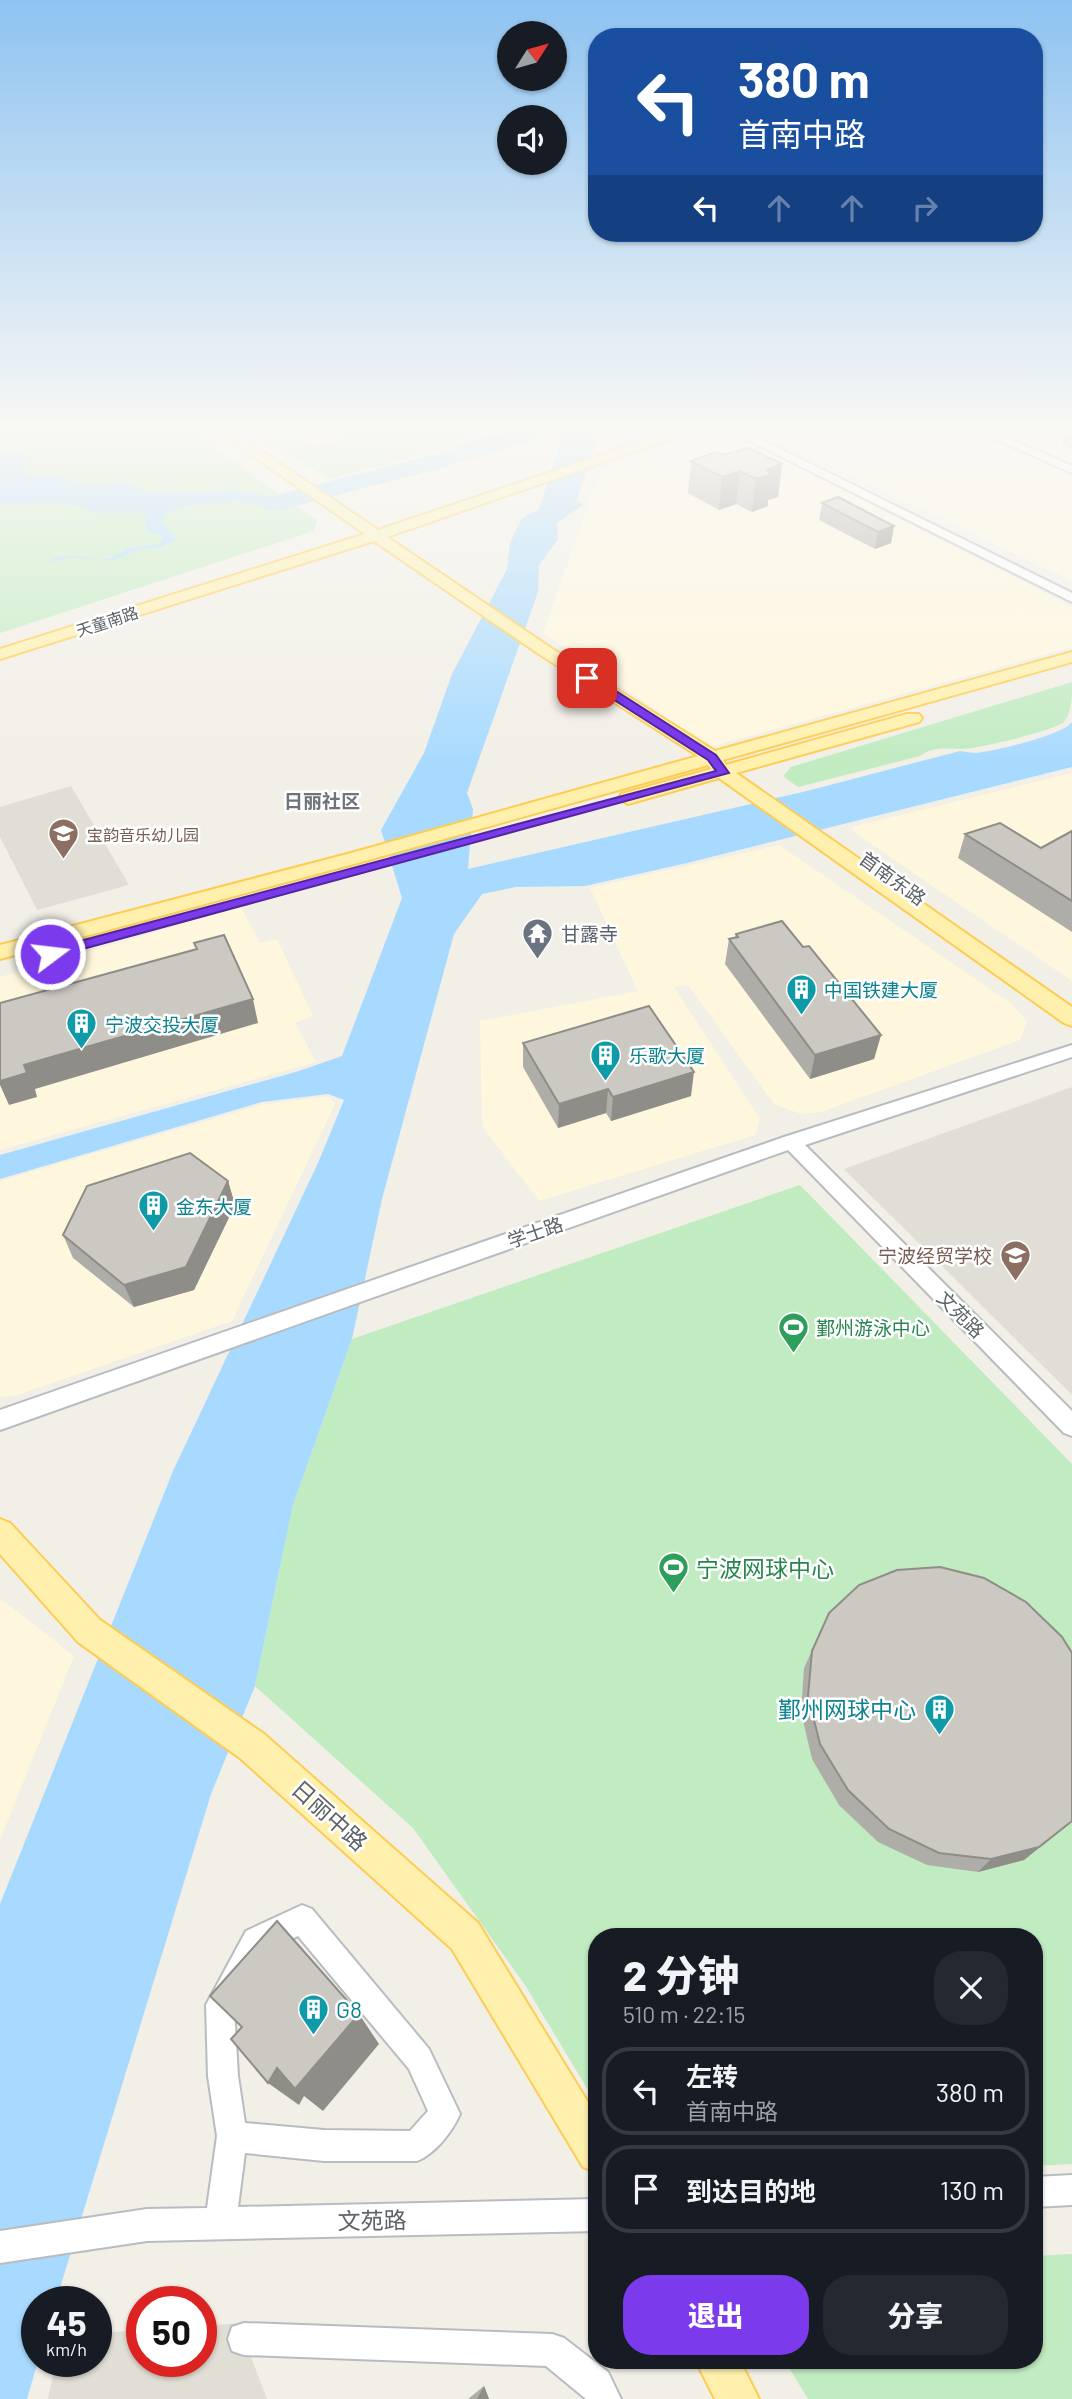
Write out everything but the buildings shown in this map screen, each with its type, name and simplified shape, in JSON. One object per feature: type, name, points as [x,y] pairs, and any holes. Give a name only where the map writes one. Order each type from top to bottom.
[{"type":"main road","name":"天童南路","points":[[0,643],[343,541]]},
{"type":"main road","name":"天童南路","points":[[0,654],[346,541]]},
{"type":"main road","points":[[382,541],[826,837]]},
{"type":"main road","points":[[729,770],[1072,657]]},
{"type":"main road","points":[[0,967],[478,831],[729,770],[1072,673]]},
{"type":"main road","name":"首南东路","points":[[729,770],[767,788],[826,837],[1072,1018]]},
{"type":"main road","name":"首南东路","points":[[826,837],[1072,1004]]},
{"type":"main road","points":[[0,953],[355,865]]},
{"type":"main road","name":"日丽中路","points":[[0,1533],[89,1631],[252,1746],[465,1936],[588,2138]]},
{"type":"main road","points":[[721,2369],[738,2399]]},
{"type":"street","points":[[957,541],[1072,598]]},
{"type":"street","points":[[976,541],[1072,587]]},
{"type":"street","name":"学士路","points":[[0,1420],[791,1142],[1072,1051]]},
{"type":"street","name":"文苑路","points":[[791,1142],[1072,1426]]},
{"type":"street","points":[[220,2223],[232,2136],[223,2076],[220,2005],[256,1941],[303,1919],[419,2059],[445,2114],[417,2146],[340,2148],[274,2143],[232,2136]]},
{"type":"street","points":[[1043,2192],[1072,2190]]},
{"type":"street","name":"文苑路","points":[[0,2247],[147,2225],[588,2215]]},
{"type":"street","points":[[244,2339],[552,2350],[596,2384],[604,2399]]},
{"type":"shaded area","points":[[576,541],[942,541],[1072,607],[1072,647],[710,747],[543,633]]},
{"type":"shaded area","points":[[988,541],[1072,541],[1072,581]]},
{"type":"shaded area","points":[[1072,773],[1072,981],[855,833],[851,827]]},
{"type":"shaded area","name":"宝韵音乐幼儿园","points":[[71,786],[129,885],[37,910],[0,837],[0,807]]},
{"type":"shaded area","points":[[779,845],[1012,1004],[1027,1021],[1020,1040],[821,1112],[801,1114],[774,1104],[688,985],[674,987],[760,1119],[755,1135],[539,1201],[482,1126],[480,1021],[638,991],[590,888]]},
{"type":"shaded area","points":[[241,907],[260,943],[277,939],[313,1016],[295,1023],[316,1062],[0,1150],[0,977]]},
{"type":"shaded area","name":"宁波经贸学校","points":[[1072,1087],[1072,1395],[844,1169]]},
{"type":"shaded area","points":[[329,1097],[335,1104],[232,1321],[17,1395],[0,1397],[0,1181],[261,1105]]},
{"type":"shaded area","points":[[0,1598],[74,1656],[0,1840]]},
{"type":"shaded area","points":[[242,2323],[244,2339],[267,2399],[48,2399],[53,2377],[112,2377],[112,2332],[126,2331],[126,2377],[217,2377],[217,2325]]},
{"type":"green space","points":[[0,541],[283,541],[0,633]]},
{"type":"green space","points":[[1072,682],[1067,718],[1047,730],[979,747],[932,750],[920,756],[798,787],[783,776],[791,767]]},
{"type":"green space","name":"宁波网球中心","points":[[800,1185],[1072,1464],[1072,2164],[1043,2166],[1043,1928],[588,1928],[588,2090],[525,1985],[413,1828],[255,1686],[293,1505],[352,1339]]},
{"type":"green space","points":[[1072,2254],[1072,2399],[808,2399],[790,2369],[1043,2369],[1043,2256]]},
{"type":"water","points":[[175,541],[161,547],[138,550],[111,561],[100,560],[111,558],[128,548]]},
{"type":"water","points":[[511,541],[557,541],[539,565],[538,592],[467,793],[473,809],[468,869],[807,791],[960,751],[977,753],[1013,746],[1056,732],[1072,722],[1072,767],[585,886],[516,887],[482,894],[454,934],[382,1199],[352,1339],[293,1505],[255,1686],[211,1794],[61,2286],[21,2286],[21,2377],[33,2377],[27,2399],[0,2399],[0,1904],[173,1471],[318,1163],[344,1100],[328,1094],[262,1102],[0,1179],[0,1155],[299,1071],[342,1056],[402,898],[381,830],[424,753],[452,674],[507,569]]},
{"type":"water","points":[[74,555],[97,560],[70,557],[49,563],[53,558]]},
{"type":"place","name":"宝韵音乐幼儿园","points":[[64,861]]},
{"type":"place","name":"甘露寺","points":[[538,960]]},
{"type":"place","name":"中国铁建大厦","points":[[801,1016]]},
{"type":"place","name":"宁波交投大厦","points":[[82,1051]]},
{"type":"place","name":"乐歌大厦","points":[[606,1082]]},
{"type":"place","name":"金东大厦","points":[[153,1233]]},
{"type":"place","name":"宁波经贸学校","points":[[1015,1282]]},
{"type":"place","name":"鄞州游泳中心","points":[[793,1354]]},
{"type":"place","name":"宁波网球中心","points":[[673,1595]]},
{"type":"place","name":"鄞州网球中心","points":[[939,1736]]},
{"type":"place","name":"G8","points":[[313,2036]]},
{"type":"district","name":"日丽社区","points":[[322,800]]},
{"type":"route","points":[[50,954],[723,773],[712,757],[587,678]]}]
